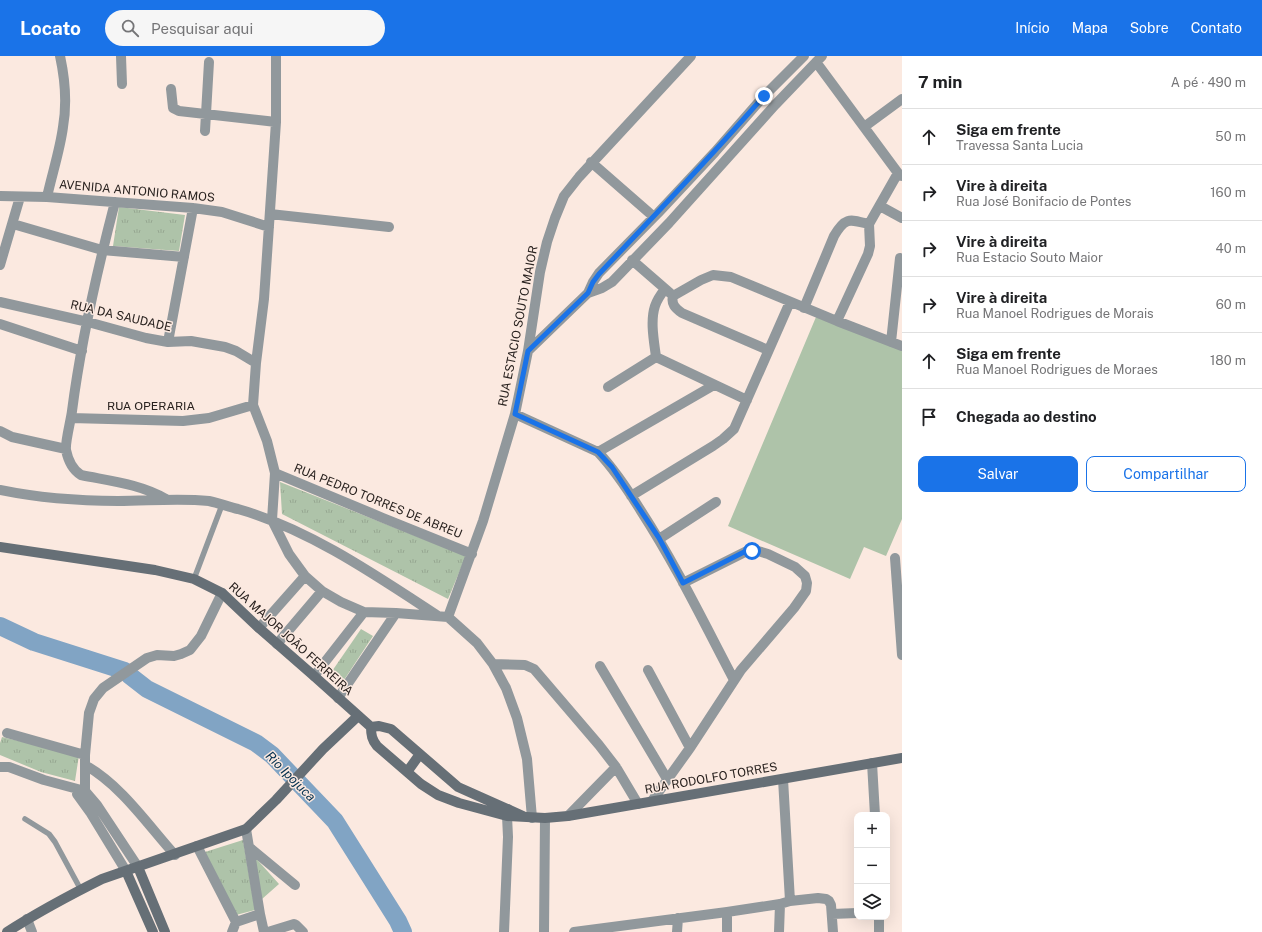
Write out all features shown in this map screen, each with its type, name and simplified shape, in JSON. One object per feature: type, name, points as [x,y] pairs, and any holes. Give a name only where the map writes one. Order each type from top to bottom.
[{"type":"main road","name":"RUA MAJOR JOÃO FERREIRA","points":[[0,547],[155,570],[194,579],[222,593],[371,728],[371,735],[374,742],[421,784],[438,795],[459,803],[528,817]]},
{"type":"main road","points":[[7,932],[102,879],[175,855],[246,829],[358,716]]},
{"type":"main road","name":"RUA MAJOR JOÃO FERREIRA","points":[[371,728],[379,726],[391,729],[458,787],[508,812]]},
{"type":"main road","points":[[407,772],[420,754]]},
{"type":"main road","name":"RUA RODOLFO TORRES","points":[[528,817],[545,818],[568,816],[902,758]]},
{"type":"main road","points":[[138,867],[165,932]]},
{"type":"main road","points":[[126,871],[153,932]]},
{"type":"street","points":[[47,197],[63,128],[65,109],[64,73],[60,56]]},
{"type":"street","points":[[121,56],[122,84]]},
{"type":"street","points":[[276,56],[276,122],[270,214],[264,299],[256,363],[253,405],[267,441],[275,473],[272,520],[289,554],[305,576],[322,591],[341,602],[364,612],[443,617]]},
{"type":"street","name":"RUA ESTACIO SOUTO MAIOR","points":[[443,617],[472,554],[515,414],[528,351],[540,272],[554,218],[564,196],[591,162],[691,56]]},
{"type":"street","points":[[528,351],[588,293],[599,274],[715,152],[764,96],[804,56]]},
{"type":"street","points":[[588,293],[602,288],[612,282],[669,223],[819,59],[864,127],[900,175],[869,224],[870,242],[868,254],[837,321]]},
{"type":"street","points":[[205,131],[209,62]]},
{"type":"street","points":[[171,88],[172,105],[176,110],[206,115],[276,122]]},
{"type":"street","points":[[864,127],[902,99]]},
{"type":"street","points":[[715,152],[725,162]]},
{"type":"street","points":[[591,162],[656,215],[669,223]]},
{"type":"street","name":"AVENIDA ANTONIO RAMOS","points":[[0,196],[47,197],[193,208],[222,212],[269,227]]},
{"type":"street","points":[[0,265],[20,197]]},
{"type":"street","points":[[115,202],[102,250],[76,383],[66,449],[71,465],[81,475],[137,486],[154,492],[166,499]]},
{"type":"street","points":[[880,206],[902,218]]},
{"type":"street","points":[[168,342],[193,208]]},
{"type":"street","points":[[270,214],[389,227]]},
{"type":"street","points":[[804,308],[839,227],[843,223],[849,221],[869,224]]},
{"type":"street","points":[[13,224],[102,250],[184,257]]},
{"type":"street","points":[[891,342],[900,258]]},
{"type":"street","points":[[632,260],[673,296]]},
{"type":"street","points":[[673,296],[701,280],[713,276],[731,277],[804,308],[902,346]]},
{"type":"street","points":[[656,357],[654,340],[654,310],[655,304],[665,289]]},
{"type":"street","points":[[673,296],[673,305],[682,313],[768,350]]},
{"type":"street","name":"RUA DA SAUDADE","points":[[0,302],[88,322],[146,338],[168,342],[191,341],[224,347],[236,351],[256,363]]},
{"type":"street","points":[[631,496],[723,439],[734,429],[790,302]]},
{"type":"street","points":[[0,324],[82,351]]},
{"type":"street","points":[[656,357],[714,386],[747,400]]},
{"type":"street","points":[[608,388],[656,357]]},
{"type":"street","points":[[598,452],[714,386]]},
{"type":"street","name":"RUA OPERARIA","points":[[71,418],[183,421],[209,418],[253,405]]},
{"type":"street","points":[[515,414],[598,452],[612,467],[659,538],[734,680]]},
{"type":"street","points":[[0,431],[12,437],[66,449]]},
{"type":"street","name":"RUA PEDRO TORRES DE ABREU","points":[[275,473],[472,554]]},
{"type":"street","points":[[0,490],[43,498],[119,501],[166,499],[210,502],[222,505],[272,520],[298,532],[360,566],[443,617],[477,643],[493,664],[506,688],[517,718],[527,759],[528,817]]},
{"type":"street","points":[[659,538],[716,502]]},
{"type":"street","points":[[652,801],[690,748],[740,670],[794,608],[806,591],[807,583],[805,576],[795,567],[768,554],[758,551],[746,551],[683,583]]},
{"type":"street","points":[[895,558],[902,655]]},
{"type":"street","points":[[259,628],[305,576]]},
{"type":"street","points":[[277,644],[322,591]]},
{"type":"street","points":[[126,871],[82,794],[88,713],[94,699],[103,688],[147,658],[157,655],[174,656],[190,650],[201,636],[222,593]]},
{"type":"street","points":[[314,676],[364,612]]},
{"type":"street","points":[[338,698],[396,613]]},
{"type":"street","points":[[493,664],[525,665],[534,669],[616,767],[638,804]]},
{"type":"street","points":[[600,666],[667,779]]},
{"type":"street","points":[[648,670],[690,748]]},
{"type":"street","points":[[7,733],[85,760],[123,796],[175,855]]},
{"type":"street","points":[[872,763],[875,812]]},
{"type":"street","points":[[0,767],[14,768],[44,780],[72,788],[82,794],[97,805],[138,867]]},
{"type":"street","points":[[568,816],[616,767]]},
{"type":"street","points":[[779,932],[785,903],[783,778]]},
{"type":"street","points":[[504,932],[508,812]]},
{"type":"street","points":[[544,932],[545,818]]},
{"type":"street","points":[[246,829],[264,932]]},
{"type":"street","points":[[197,846],[234,927],[260,914]]},
{"type":"street","points":[[249,847],[295,885]]},
{"type":"street","points":[[574,932],[626,928],[678,918],[822,897],[830,901],[833,932]]},
{"type":"street","points":[[727,912],[727,932]]},
{"type":"street","points":[[832,914],[854,913]]},
{"type":"street","points":[[677,932],[678,918]]},
{"type":"street","points":[[879,920],[879,932]]},
{"type":"street","points":[[268,932],[294,924],[303,932]]},
{"type":"street","points":[[22,925],[32,932]]},
{"type":"lane","points":[[194,579],[222,505]]},
{"type":"lane","points":[[25,819],[49,834],[55,842],[81,890]]},
{"type":"green space","points":[[119,207],[185,215],[179,251],[113,246]]},
{"type":"green space","points":[[816,317],[902,349],[902,519],[886,556],[864,547],[850,579],[728,526]]},
{"type":"green space","points":[[280,482],[466,556],[448,599],[282,514]]},
{"type":"green space","points":[[361,629],[373,636],[340,686],[328,677]]},
{"type":"green space","points":[[2,737],[79,755],[75,781],[41,772],[0,755],[0,743]]},
{"type":"green space","points":[[243,840],[255,910],[236,915],[205,852]]},
{"type":"green space","points":[[252,854],[279,884],[262,899]]},
{"type":"waterway","name":"Rio Ipojuca","points":[[0,626],[34,642],[125,671]]},
{"type":"waterway","name":"Rio Ipojuca","points":[[129,675],[147,689],[256,743],[272,755],[335,821],[398,921],[403,932]]},
{"type":"route","points":[[752,551],[746,551],[683,583],[659,538],[612,467],[605,459],[598,452],[515,414],[528,351],[588,293],[599,274],[715,152],[764,96]]}]
